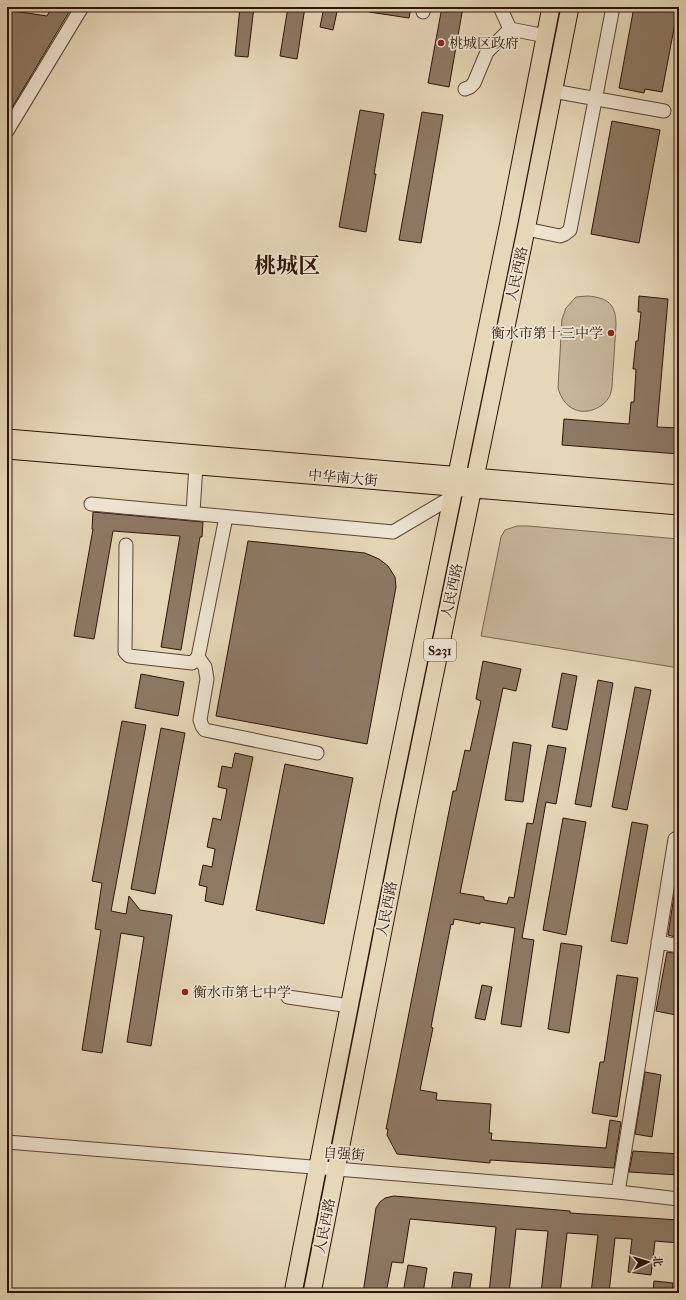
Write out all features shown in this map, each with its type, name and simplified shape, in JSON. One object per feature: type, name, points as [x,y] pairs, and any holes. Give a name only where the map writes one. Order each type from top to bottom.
[{"type":"main road","name":"人民西路","points":[[293,1293],[387,814],[551,7]]},
{"type":"main road","name":"人民西路","points":[[312,1293],[404,826],[570,7]]},
{"type":"main road","name":"中华南大街","points":[[7,438],[454,486]]},
{"type":"main road","name":"中华南大街","points":[[7,450],[454,486],[474,483],[679,494]]},
{"type":"main road","name":"中华南大街","points":[[474,483],[679,506]]},
{"type":"street","points":[[7,131],[82,7]]},
{"type":"street","points":[[500,7],[510,29]]},
{"type":"street","points":[[526,229],[560,236],[570,230],[613,7]]},
{"type":"street","points":[[510,29],[546,36]]},
{"type":"street","points":[[464,89],[470,87],[474,83],[487,52],[510,29]]},
{"type":"street","points":[[553,91],[664,111]]},
{"type":"street","points":[[193,513],[196,465]]},
{"type":"street","points":[[91,504],[394,532],[454,486]]},
{"type":"street","points":[[126,545],[124,652],[129,656],[192,663],[198,657],[226,517]]},
{"type":"street","points":[[198,657],[205,667],[208,679],[200,720],[205,730],[317,753]]},
{"type":"street","points":[[618,1192],[675,839]]},
{"type":"street","points":[[658,942],[679,946]]},
{"type":"street","points":[[288,997],[350,1006]]},
{"type":"street","name":"自强街","points":[[7,1142],[618,1192],[679,1199]]},
{"type":"shaded area","points":[[588,296],[601,298],[610,303],[616,318],[612,385],[607,401],[599,407],[589,411],[580,411],[572,408],[563,400],[558,388],[562,319],[566,308],[576,297]]},
{"type":"shaded area","points":[[517,526],[679,539],[679,668],[481,636],[501,537],[505,530]]},
{"type":"building","points":[[52,7],[72,7],[7,116],[7,10],[47,16]]},
{"type":"building","points":[[240,7],[254,7],[248,57],[235,56]]},
{"type":"building","points":[[288,7],[305,7],[297,59],[280,56]]},
{"type":"building","points":[[324,7],[338,7],[333,30],[320,27]]},
{"type":"building","points":[[369,7],[411,7],[409,18],[369,12]]},
{"type":"building","points":[[442,7],[463,7],[449,87],[428,83]]},
{"type":"building","points":[[634,7],[678,7],[662,92],[645,89],[644,93],[619,88]]},
{"type":"building","points":[[360,110],[384,114],[366,232],[339,227]]},
{"type":"building","points":[[422,112],[443,115],[421,243],[399,240]]},
{"type":"building","points":[[612,121],[660,130],[639,243],[591,234]]},
{"type":"building","points":[[639,296],[668,299],[657,427],[679,428],[679,454],[562,445],[564,419],[629,424],[631,402],[634,402],[636,369],[633,369],[641,312],[638,312]]},
{"type":"building","points":[[93,512],[203,522],[202,537],[200,537],[181,650],[161,647],[180,536],[113,531],[94,639],[74,636],[93,529]]},
{"type":"building","points":[[248,541],[365,553],[379,559],[388,566],[395,577],[396,587],[367,744],[216,716]]},
{"type":"building","points":[[483,661],[521,669],[516,691],[503,688],[460,893],[484,897],[484,900],[507,904],[509,897],[514,898],[527,823],[533,824],[548,745],[566,748],[556,804],[546,802],[522,938],[534,940],[521,1027],[501,1024],[515,928],[454,919],[453,925],[451,924],[431,1027],[433,1028],[420,1090],[437,1093],[436,1100],[491,1104],[489,1133],[492,1133],[491,1140],[606,1148],[610,1120],[621,1122],[614,1168],[490,1160],[490,1163],[397,1154],[387,1135],[388,1129],[386,1129],[453,791],[456,791],[465,750],[470,751],[481,701],[476,699]]},
{"type":"building","points":[[562,673],[577,676],[567,730],[552,727]]},
{"type":"building","points":[[141,674],[184,682],[178,716],[135,708]]},
{"type":"building","points":[[598,680],[613,683],[591,807],[575,804]]},
{"type":"building","points":[[635,687],[651,690],[627,810],[612,807]]},
{"type":"building","points":[[122,721],[146,725],[111,911],[126,914],[129,896],[140,910],[172,915],[151,1046],[127,1042],[144,937],[121,933],[102,1053],[82,1050],[101,930],[95,929],[102,883],[92,881]]},
{"type":"building","points":[[161,728],[185,733],[155,894],[131,889]]},
{"type":"building","points":[[513,742],[531,745],[523,802],[505,800]]},
{"type":"building","points":[[235,753],[253,757],[223,905],[205,901],[207,887],[199,885],[203,865],[212,867],[215,849],[207,847],[213,818],[221,820],[227,789],[218,787],[222,766],[232,768]]},
{"type":"building","points":[[285,764],[353,778],[324,924],[256,910]]},
{"type":"building","points":[[563,818],[586,822],[566,935],[543,930]]},
{"type":"building","points":[[632,822],[648,825],[627,944],[611,941]]},
{"type":"building","points":[[676,883],[679,883],[679,938],[668,935]]},
{"type":"building","points":[[561,943],[582,946],[569,1033],[548,1029]]},
{"type":"building","points":[[667,952],[679,954],[679,998],[676,1015],[656,1011]]},
{"type":"building","points":[[617,975],[638,978],[617,1117],[592,1113],[600,1062],[604,1062]]},
{"type":"building","points":[[482,985],[492,987],[485,1020],[475,1018]]},
{"type":"building","points":[[645,1072],[661,1075],[652,1137],[635,1134]]},
{"type":"building","points":[[633,1151],[679,1154],[679,1175],[629,1172]]},
{"type":"building","points":[[394,1196],[570,1211],[570,1213],[679,1220],[679,1243],[655,1241],[651,1275],[628,1272],[632,1239],[615,1238],[609,1293],[591,1293],[598,1235],[567,1233],[560,1293],[541,1293],[548,1231],[516,1229],[509,1293],[489,1293],[496,1227],[410,1219],[403,1263],[392,1262],[386,1293],[363,1293],[376,1208],[385,1198]]},
{"type":"building","points":[[408,1265],[427,1268],[423,1293],[403,1293]]},
{"type":"building","points":[[454,1272],[472,1274],[469,1293],[451,1293]]},
{"type":"building","points":[[654,1281],[673,1283],[672,1293],[653,1293]]},
{"type":"place","name":"桃城区政府","points":[[441,43]]},
{"type":"place","name":"衡水市第十三中学","points":[[611,333]]},
{"type":"place","name":"衡水市第七中学","points":[[185,992]]},
{"type":"district","name":"桃城区","points":[[287,266]]}]
